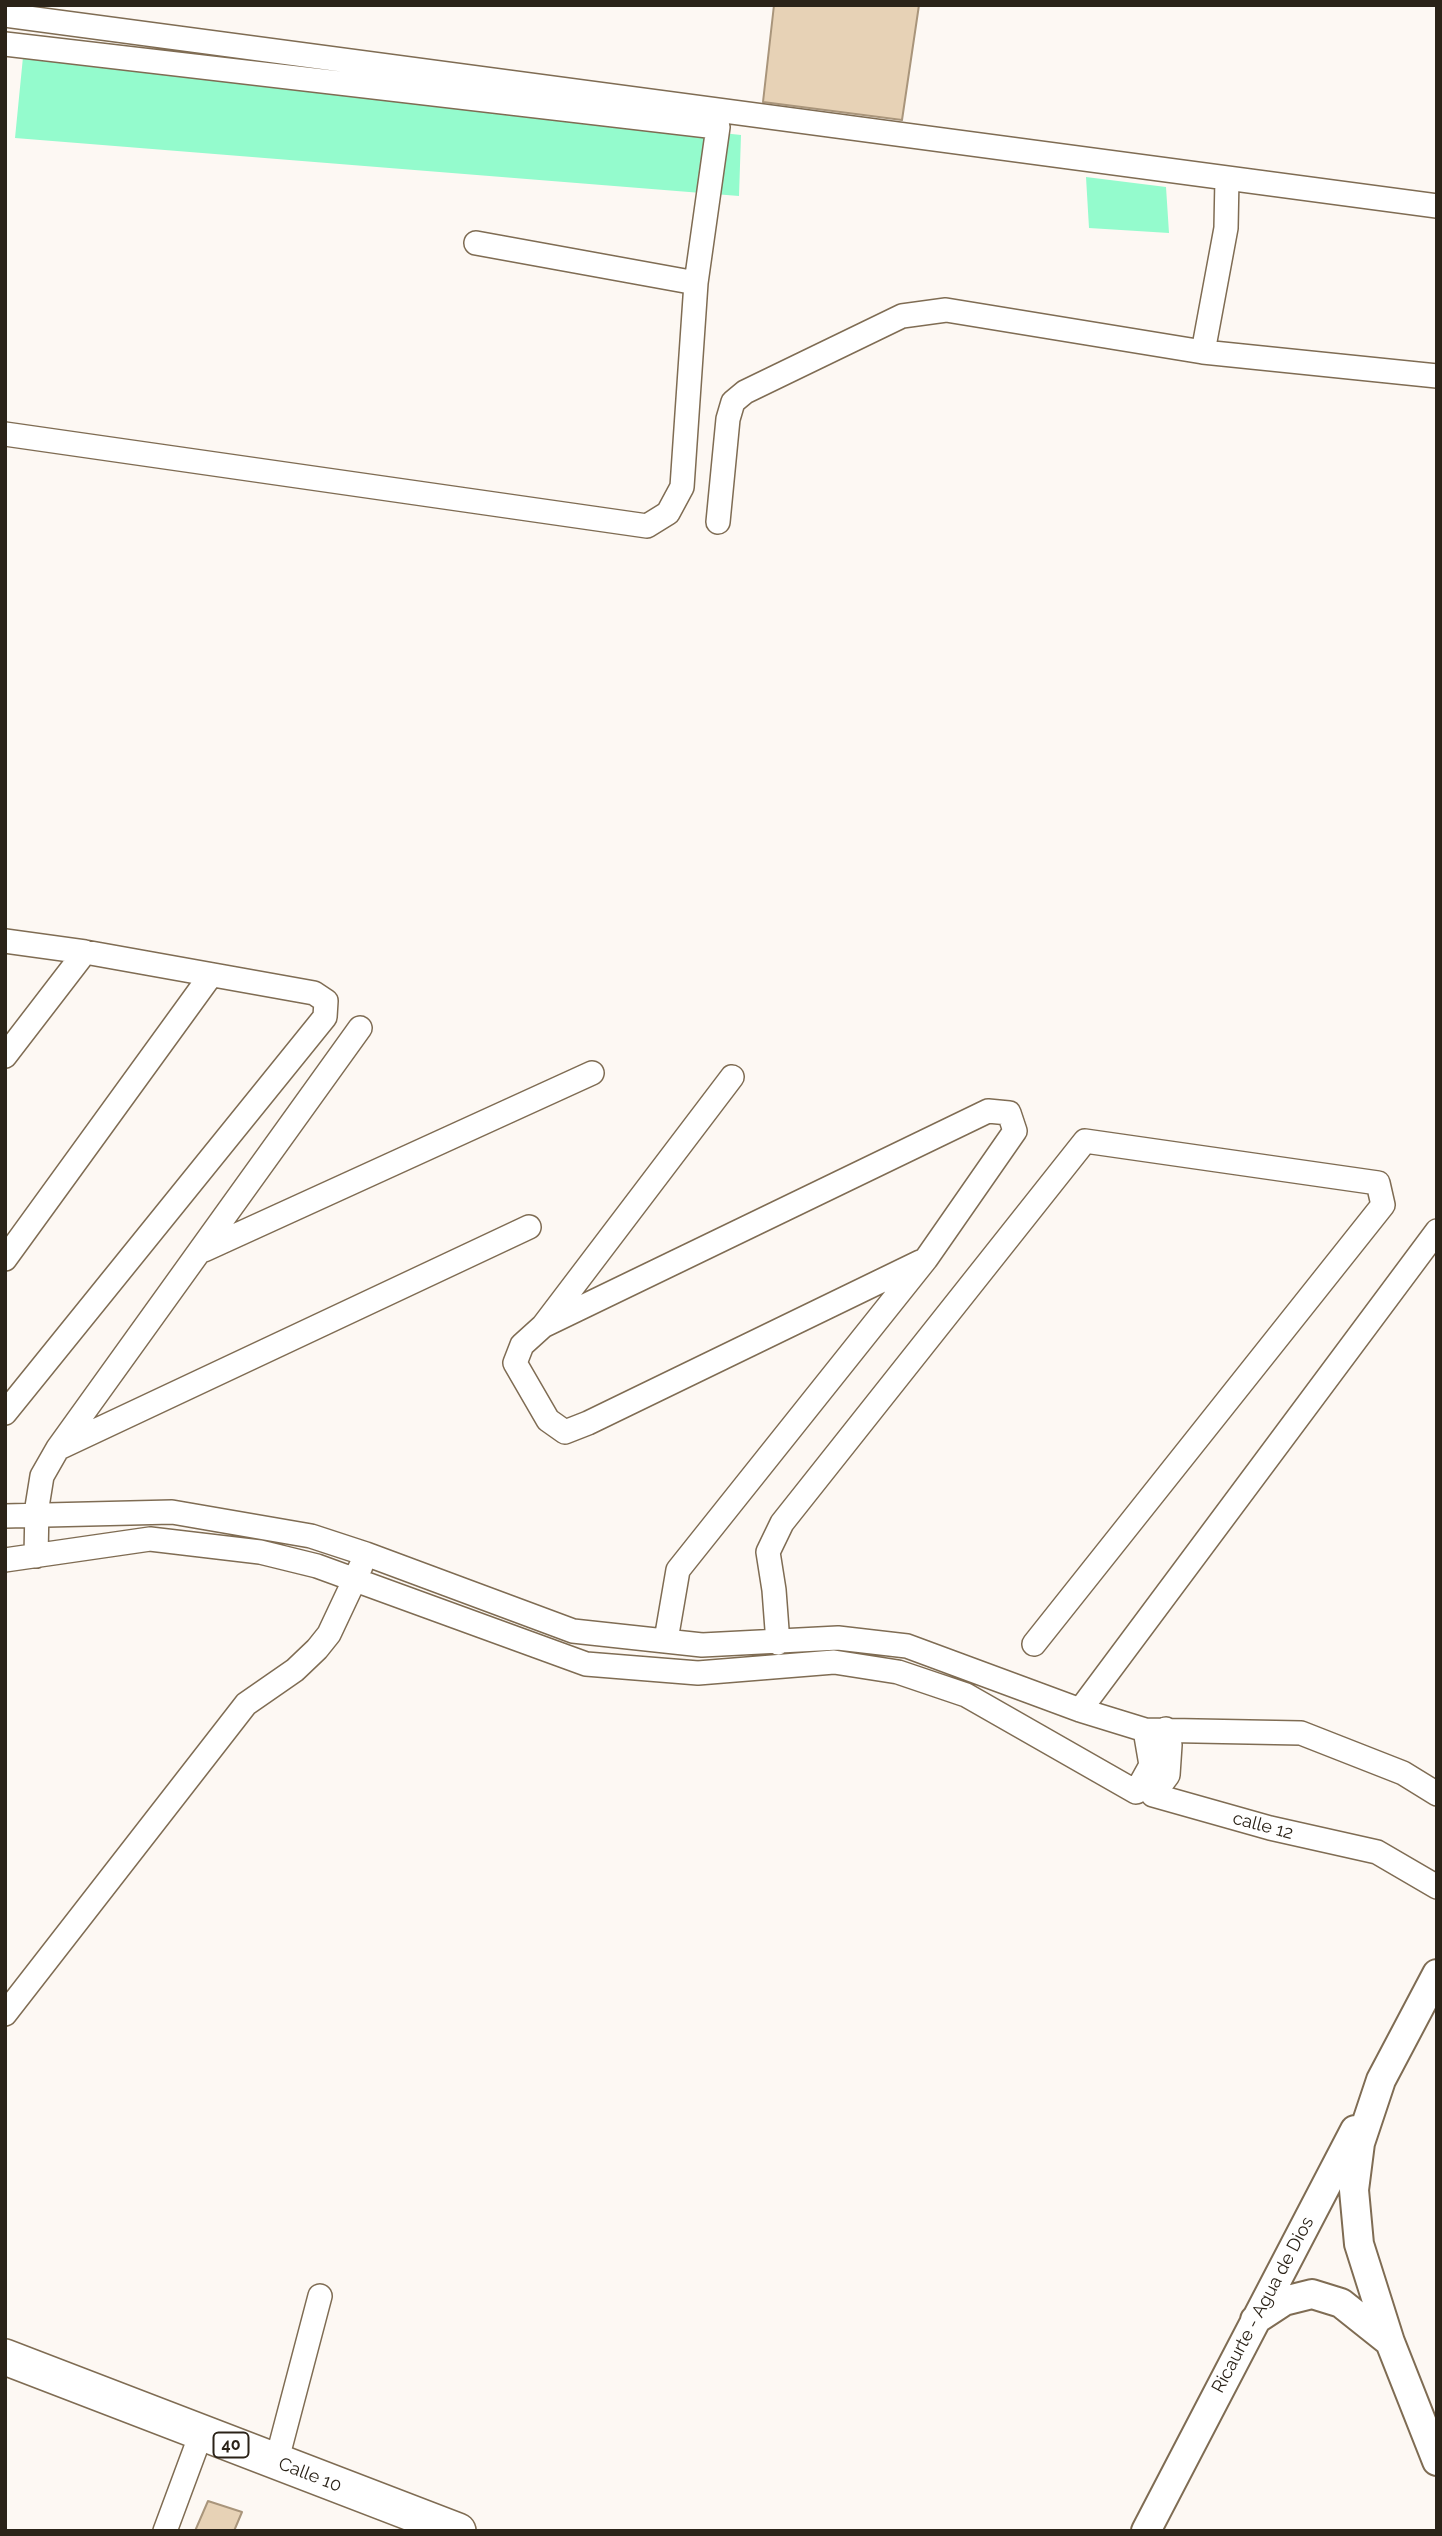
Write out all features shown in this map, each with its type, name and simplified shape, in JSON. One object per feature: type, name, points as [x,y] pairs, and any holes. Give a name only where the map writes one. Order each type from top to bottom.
[{"type":"main road","name":"Calle 10","points":[[5,2357],[458,2531]]},
{"type":"street","points":[[5,15],[74,14],[758,117],[1437,206]]},
{"type":"street","points":[[5,44],[718,127],[758,117]]},
{"type":"street","points":[[5,434],[647,526],[668,513],[681,487],[695,283],[718,127]]},
{"type":"street","points":[[1203,352],[1226,228],[1227,178]]},
{"type":"street","points":[[475,243],[695,283]]},
{"type":"street","points":[[718,522],[728,419],[733,402],[745,392],[902,316],[946,310],[1203,352],[1437,376]]},
{"type":"street","points":[[5,941],[85,952],[314,993],[326,1001],[325,1017],[5,1413]]},
{"type":"street","points":[[5,1056],[85,952]]},
{"type":"street","points":[[5,1259],[211,975]]},
{"type":"street","points":[[36,1556],[37,1516],[43,1476],[58,1448],[360,1028]]},
{"type":"street","points":[[201,1251],[592,1073]]},
{"type":"street","points":[[732,1077],[543,1326],[522,1345],[515,1363],[548,1420],[565,1432],[926,1259]]},
{"type":"street","points":[[543,1326],[988,1111],[1009,1113],[1015,1131],[926,1259],[678,1570],[666,1640]]},
{"type":"street","points":[[778,1643],[768,1552],[782,1523],[1085,1141],[1378,1183],[1383,1205],[1034,1644]]},
{"type":"street","points":[[58,1448],[529,1227]]},
{"type":"street","points":[[1080,1710],[1437,1231]]},
{"type":"street","points":[[5,1516],[172,1512],[311,1536],[366,1553],[573,1631],[702,1645],[838,1638],[907,1646],[1080,1710],[1155,1730],[1301,1733],[1403,1773],[1437,1794]]},
{"type":"street","points":[[5,1560],[150,1539],[260,1552],[317,1566],[586,1664],[698,1673],[834,1662],[898,1672],[966,1695],[1136,1792],[1151,1765],[1155,1730]]},
{"type":"street","points":[[5,2014],[246,1704],[295,1670],[329,1634],[356,1580],[366,1553]]},
{"type":"street","points":[[834,1662],[838,1638]]},
{"type":"street","points":[[698,1673],[702,1645]]},
{"type":"street","name":"calle 12","points":[[1155,1730],[1170,1745],[1168,1775],[1153,1795],[1270,1828],[1377,1852],[1437,1886]]},
{"type":"street","points":[[1437,1974],[1381,2080],[1360,2143],[1354,2190],[1359,2244],[1390,2342],[1437,2461]]},
{"type":"street","name":"Ricaurte - Agua de Dios","points":[[1146,2531],[1381,2080]]},
{"type":"street","points":[[1253,2322],[1284,2301],[1312,2294],[1341,2303],[1390,2342]]},
{"type":"street","points":[[276,2463],[320,2296]]},
{"type":"street","points":[[164,2531],[201,2434]]},
{"type":"green space","points":[[23,57],[741,135],[739,196],[15,138]]},
{"type":"green space","points":[[1086,177],[1166,187],[1169,233],[1089,228]]},
{"type":"building","points":[[774,5],[919,5],[902,120],[763,102]]},
{"type":"building","points":[[208,2501],[242,2512],[234,2531],[195,2531]]}]
